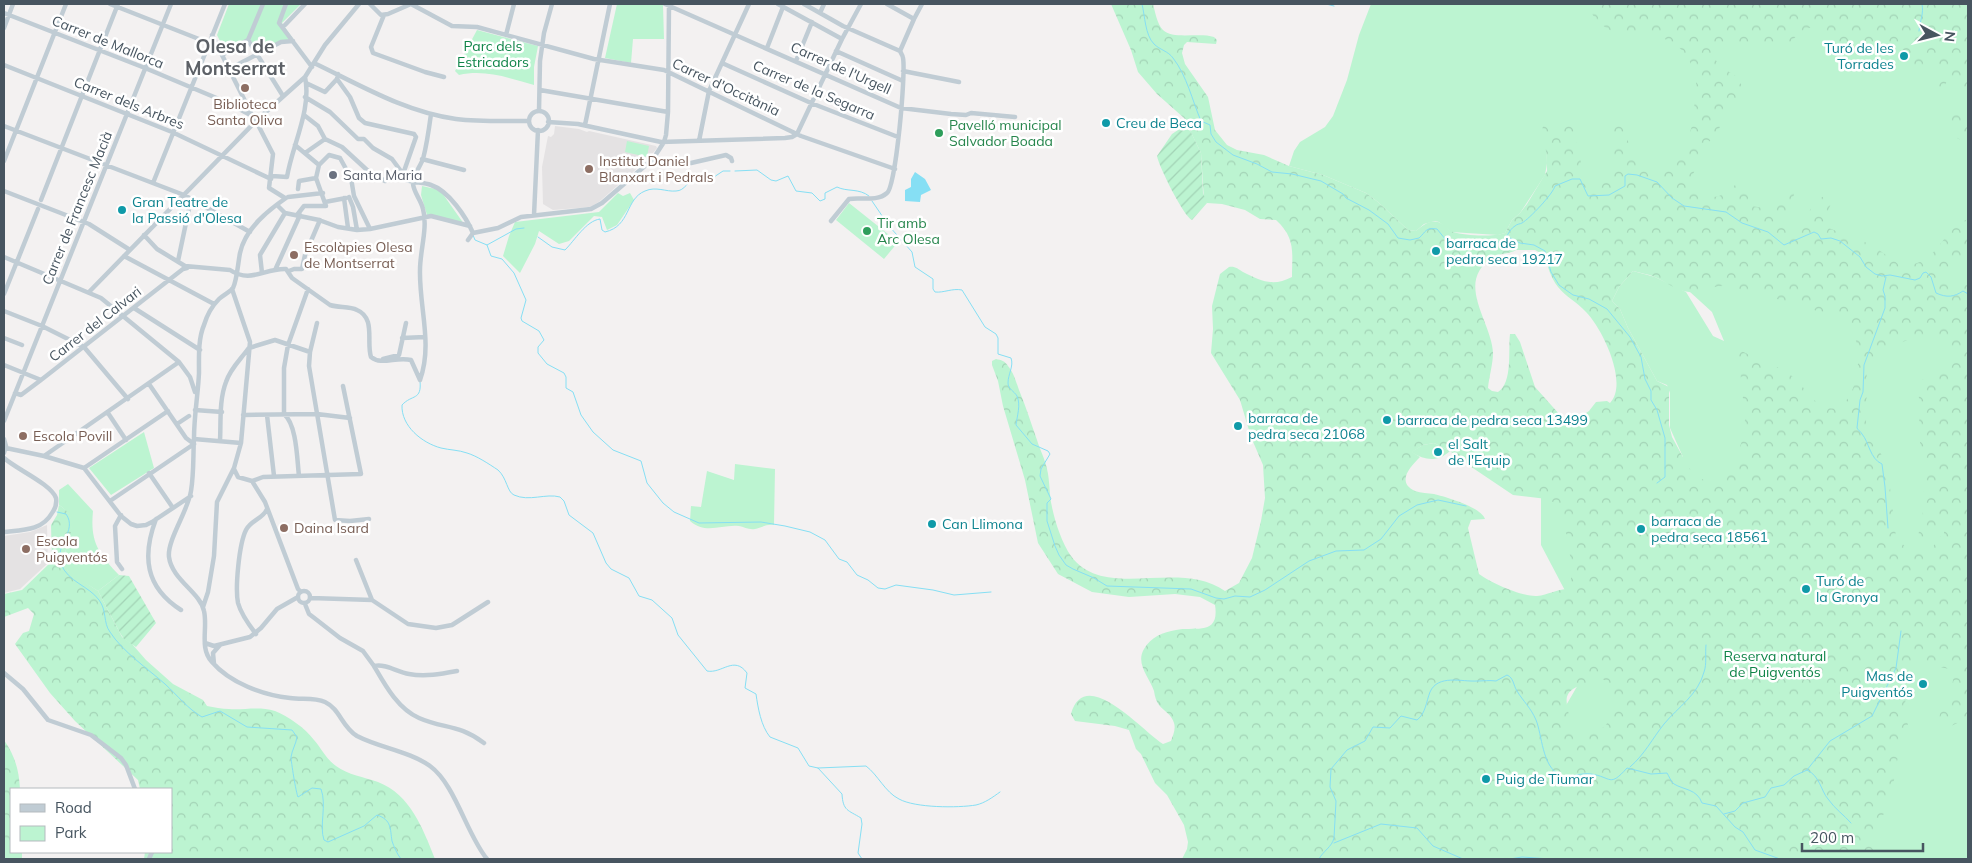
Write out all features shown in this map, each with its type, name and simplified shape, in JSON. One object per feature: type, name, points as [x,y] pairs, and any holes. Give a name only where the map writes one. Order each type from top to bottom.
[{"type":"street","points":[[4,28],[6,14],[13,4]]},
{"type":"street","points":[[4,162],[66,4]]},
{"type":"street","points":[[110,4],[118,5],[209,43]]},
{"type":"street","name":"Carrer de Francesc Macià","points":[[4,418],[61,281],[171,4]]},
{"type":"street","points":[[153,183],[225,4]]},
{"type":"street","points":[[222,55],[248,40],[263,4]]},
{"type":"street","points":[[286,4],[279,23],[313,65],[390,100],[431,114],[467,120],[529,121]]},
{"type":"street","points":[[285,25],[305,4]]},
{"type":"street","points":[[89,292],[256,119],[305,77],[326,45],[359,4]]},
{"type":"street","points":[[370,4],[378,14],[384,15],[411,4]]},
{"type":"street","name":"Carrer d'Occitània","points":[[411,4],[452,26],[472,26],[599,60],[668,71],[797,134],[895,169]]},
{"type":"street","points":[[506,35],[514,4]]},
{"type":"street","points":[[539,111],[540,60],[552,4]]},
{"type":"street","points":[[585,125],[610,4]]},
{"type":"street","points":[[468,240],[473,233],[498,228],[517,218],[591,209],[602,203],[650,162],[664,142],[668,112],[668,4]]},
{"type":"street","name":"Carrer de l'Urgell","points":[[668,4],[901,108],[951,114],[1015,117]]},
{"type":"street","points":[[699,141],[709,91],[747,4]]},
{"type":"street","points":[[778,4],[842,39]]},
{"type":"street","points":[[804,4],[848,28],[900,51],[903,57],[901,108],[895,169],[888,192],[867,199],[849,199],[831,221]]},
{"type":"street","points":[[820,13],[824,4]]},
{"type":"street","points":[[548,122],[585,125],[664,142],[792,137],[797,134],[836,51],[861,4]]},
{"type":"street","points":[[887,4],[914,19]]},
{"type":"street","points":[[900,51],[922,4]]},
{"type":"street","points":[[40,200],[118,5]]},
{"type":"street","points":[[767,48],[783,7]]},
{"type":"street","name":"Carrer de Mallorca","points":[[6,14],[226,102],[256,119]]},
{"type":"street","points":[[384,15],[371,47],[373,53],[444,77]]},
{"type":"street","points":[[796,61],[812,22]]},
{"type":"street","points":[[212,35],[273,154],[269,188],[287,198]]},
{"type":"street","points":[[248,40],[283,96]]},
{"type":"street","points":[[229,69],[280,42],[293,41]]},
{"type":"street","points":[[836,51],[902,81]]},
{"type":"street","name":"Carrer de la Segarra","points":[[722,63],[811,103],[898,137]]},
{"type":"street","name":"Carrer dels Arbres","points":[[4,66],[172,132],[271,177]]},
{"type":"street","points":[[903,71],[959,82]]},
{"type":"street","points":[[271,177],[286,177],[304,115],[305,77]]},
{"type":"street","points":[[306,83],[325,92],[338,77]]},
{"type":"street","points":[[338,77],[350,97],[359,118],[365,123],[413,133],[415,136],[403,174]]},
{"type":"street","points":[[540,90],[668,112]]},
{"type":"street","points":[[305,96],[330,112],[358,138],[364,139],[373,148],[393,160],[405,180],[433,186],[440,190],[463,213],[473,233]]},
{"type":"street","points":[[539,111],[546,114],[548,122],[545,128],[538,130],[532,128],[529,121],[531,115],[539,111]]},
{"type":"street","points":[[289,271],[292,278],[330,305],[336,308],[357,310],[364,315],[368,320],[371,357],[380,361],[399,358],[411,360],[420,380],[426,360],[426,337],[420,277],[424,216],[413,182],[422,159],[431,114]]},
{"type":"street","points":[[304,115],[318,126],[325,139],[345,150],[367,170],[385,181]]},
{"type":"street","points":[[4,126],[184,195],[250,232]]},
{"type":"street","points":[[534,215],[538,130]]},
{"type":"street","points":[[305,153],[325,139]]},
{"type":"street","points":[[294,145],[319,165]]},
{"type":"street","points":[[340,158],[345,150]]},
{"type":"street","points":[[304,206],[326,206],[316,178],[319,165],[329,155],[340,158],[351,178],[348,228]]},
{"type":"street","points":[[650,162],[691,163],[726,155],[732,161]]},
{"type":"street","points":[[422,159],[464,170]]},
{"type":"street","points":[[304,206],[299,193],[298,181],[316,178]]},
{"type":"street","points":[[4,191],[84,223],[130,250]]},
{"type":"street","points":[[323,194],[299,193],[287,198],[258,220],[241,247],[232,289],[250,342],[242,443],[234,468],[217,502],[214,556],[208,592],[203,607],[206,624],[204,643],[207,655],[214,664],[238,681],[268,694],[291,699],[316,699],[326,702],[336,710],[345,727],[357,736],[397,751],[432,768],[439,775],[487,859]]},
{"type":"street","points":[[325,202],[349,197]]},
{"type":"street","points":[[349,197],[370,229]]},
{"type":"street","points":[[349,197],[356,219],[357,230]]},
{"type":"street","points":[[178,261],[190,199]]},
{"type":"street","points":[[277,205],[285,213],[357,230],[370,229],[424,216],[470,226]]},
{"type":"street","points":[[276,268],[298,215],[304,206]]},
{"type":"street","points":[[4,294],[38,209]]},
{"type":"street","points":[[262,273],[260,255],[285,213]]},
{"type":"street","points":[[144,236],[157,249],[189,268],[230,270],[235,274],[251,277],[276,268],[289,271],[302,269],[305,255],[320,220]]},
{"type":"street","points":[[124,256],[214,304]]},
{"type":"street","points":[[4,258],[101,298],[180,362],[190,377],[196,396]]},
{"type":"street","name":"Carrer del Calvari","points":[[15,393],[21,395],[183,269],[189,268]]},
{"type":"street","points":[[299,476],[295,440],[288,417],[284,414],[284,368],[288,345],[308,288]]},
{"type":"street","points":[[203,607],[176,573],[169,557],[172,541],[187,510],[191,496],[194,441],[192,413],[199,372],[202,328],[214,304],[232,289]]},
{"type":"street","points":[[134,308],[200,350]]},
{"type":"street","points":[[4,311],[42,326],[84,347],[128,399]]},
{"type":"street","points":[[317,323],[310,352],[309,366],[335,520],[369,519]]},
{"type":"street","points":[[380,361],[381,359],[399,354],[406,323]]},
{"type":"street","points":[[402,338],[426,337]]},
{"type":"street","points":[[4,338],[22,344]]},
{"type":"street","points":[[220,441],[223,393],[226,381],[249,348],[274,340],[310,352]]},
{"type":"street","points":[[44,456],[180,362]]},
{"type":"street","points":[[238,362],[244,363],[247,368]]},
{"type":"street","points":[[4,365],[41,380]]},
{"type":"street","points":[[190,377],[195,376],[199,372]]},
{"type":"street","points":[[149,384],[189,442],[220,441],[242,443]]},
{"type":"street","points":[[252,482],[260,477],[361,474],[343,386]]},
{"type":"street","points":[[84,468],[168,411]]},
{"type":"street","points":[[177,424],[192,413],[222,412]]},
{"type":"street","points":[[108,413],[126,440]]},
{"type":"street","points":[[243,415],[317,414],[350,418]]},
{"type":"street","points":[[267,415],[274,476]]},
{"type":"street","points":[[4,439],[5,450],[44,456],[84,468],[120,515],[131,524],[137,526],[146,525],[191,496]]},
{"type":"street","points":[[110,501],[194,441]]},
{"type":"street","points":[[4,458],[47,487],[55,496],[56,504],[51,515],[43,524],[24,530],[4,532]]},
{"type":"street","points":[[234,468],[238,477]]},
{"type":"street","points":[[149,473],[172,509]]},
{"type":"street","points":[[227,480],[238,477],[252,482],[260,493],[298,589],[301,592],[309,593],[311,598]]},
{"type":"street","points":[[172,509],[183,506],[187,510]]},
{"type":"street","points":[[256,634],[238,603],[238,570],[244,533],[251,523],[264,514],[267,509]]},
{"type":"street","points":[[120,515],[115,526],[117,562],[122,569]]},
{"type":"street","points":[[258,518],[272,522]]},
{"type":"street","points":[[156,519],[148,544],[149,570],[168,601],[181,610]]},
{"type":"street","points":[[356,560],[372,600]]},
{"type":"street","points":[[204,643],[210,646],[222,644],[256,634],[272,613],[288,601],[298,598],[301,592]]},
{"type":"street","points":[[298,598],[301,603],[305,604],[313,618],[340,638],[363,651],[394,698],[409,712],[420,719],[463,730],[484,743]]},
{"type":"street","points":[[305,604],[311,598],[372,600],[408,624],[436,628],[452,625],[488,602]]},
{"type":"street","points":[[214,664],[213,653],[222,644]]},
{"type":"street","points":[[374,666],[380,664],[398,672],[420,675],[457,671]]},
{"type":"street","points":[[4,673],[23,689],[48,720],[91,735],[120,758],[126,765],[135,788]]},
{"type":"shaded area","name":"Institut Daniel Blanxart i Pedrals","points":[[555,126],[589,131],[656,146],[657,148],[649,158],[591,207],[553,210],[543,204],[542,167],[548,136],[551,137],[554,134]]},
{"type":"shaded area","name":"Escola Puigventós","points":[[47,525],[48,563],[20,589],[4,593],[4,536],[30,532]]},
{"type":"green space","points":[[229,4],[301,4],[282,23],[294,40],[282,41],[258,53],[250,39],[226,53],[217,35]]},
{"type":"green space","points":[[617,4],[663,5],[664,39],[633,39],[631,63],[605,58]]},
{"type":"green space","points":[[1111,4],[1153,4],[1159,24],[1167,33],[1173,35],[1202,35],[1214,37],[1217,40],[1216,44],[1187,42],[1182,53],[1185,64],[1208,97],[1215,130],[1227,145],[1237,150],[1264,155],[1289,166],[1323,175],[1366,193],[1408,230],[1416,231],[1425,224],[1436,222],[1453,232],[1486,235],[1505,233],[1512,220],[1527,204],[1547,171],[1546,151],[1542,133],[1543,125],[1546,123],[1557,121],[1565,122],[1572,126],[1586,179],[1592,182],[1607,179],[1612,170],[1614,152],[1611,129],[1614,122],[1620,116],[1624,117],[1625,120],[1627,140],[1642,160],[1654,170],[1670,170],[1679,159],[1687,143],[1692,126],[1696,82],[1694,72],[1686,55],[1680,48],[1665,39],[1624,34],[1610,30],[1596,20],[1586,4],[1968,4],[1968,94],[1952,79],[1948,78],[1945,86],[1949,94],[1946,98],[1938,96],[1929,86],[1931,78],[1948,76],[1950,72],[1944,66],[1936,64],[1920,70],[1881,52],[1838,45],[1822,31],[1814,28],[1802,31],[1789,43],[1781,46],[1735,43],[1726,44],[1718,48],[1712,55],[1721,67],[1736,76],[1742,86],[1742,100],[1722,123],[1714,138],[1707,143],[1690,181],[1692,188],[1716,197],[1738,183],[1743,184],[1746,186],[1751,206],[1772,209],[1782,195],[1791,187],[1795,188],[1793,200],[1782,222],[1785,225],[1794,225],[1800,222],[1805,218],[1816,201],[1830,195],[1833,198],[1827,214],[1826,227],[1872,245],[1900,265],[1923,261],[1931,255],[1951,231],[1968,219],[1968,253],[1954,268],[1949,280],[1954,284],[1968,285],[1968,718],[1951,726],[1943,724],[1939,718],[1942,706],[1951,694],[1954,673],[1949,669],[1922,663],[1914,667],[1909,675],[1904,711],[1908,725],[1907,732],[1897,761],[1892,793],[1880,823],[1872,859],[1182,859],[1188,842],[1184,825],[1167,795],[1155,783],[1141,754],[1136,749],[1129,730],[1115,726],[1075,721],[1071,714],[1078,700],[1088,696],[1101,698],[1129,716],[1163,744],[1171,741],[1174,730],[1173,720],[1157,702],[1142,665],[1142,655],[1150,641],[1166,632],[1210,626],[1214,622],[1215,605],[1200,597],[1175,594],[1129,597],[1092,592],[1058,574],[1038,543],[1025,480],[992,365],[992,361],[996,359],[1003,361],[1007,364],[1013,375],[1046,465],[1051,502],[1059,532],[1071,556],[1085,569],[1103,576],[1122,579],[1186,578],[1206,582],[1225,591],[1239,583],[1252,558],[1261,521],[1265,498],[1263,465],[1251,437],[1240,400],[1211,353],[1212,306],[1220,274],[1229,267],[1235,267],[1267,282],[1279,282],[1292,277],[1290,240],[1287,233],[1276,220],[1260,219],[1245,210],[1222,204],[1207,203],[1204,200],[1201,153],[1184,118],[1157,94],[1138,72],[1131,50]],"holes":[[[1535,250],[1544,255],[1555,283],[1564,294],[1586,312],[1599,330],[1611,356],[1617,383],[1615,394],[1610,403],[1607,401],[1596,402],[1589,411],[1577,419],[1560,415],[1535,387],[1520,342],[1515,334],[1510,334],[1508,374],[1503,388],[1498,392],[1488,388],[1493,353],[1475,290],[1476,278],[1482,267],[1494,257],[1514,251]],[[1633,271],[1655,277],[1685,291],[1699,292],[1715,287],[1729,286],[1814,310],[1847,325],[1853,333],[1857,346],[1858,360],[1857,375],[1853,389],[1847,400],[1838,407],[1828,408],[1813,399],[1792,376],[1738,349],[1745,419],[1744,434],[1734,466],[1716,486],[1700,478],[1689,468],[1672,437],[1669,425],[1669,387],[1657,381],[1628,328],[1620,309],[1612,301],[1619,287]],[[1914,337],[1934,337],[1962,352],[1952,365],[1923,379],[1918,384],[1920,414],[1918,430],[1924,467],[1923,512],[1915,551],[1900,543],[1896,537],[1887,463],[1873,442],[1866,423],[1866,368],[1877,356],[1887,349]],[[1434,443],[1450,451],[1513,495],[1547,499],[1561,506],[1571,561],[1571,581],[1568,589],[1531,596],[1507,589],[1479,574],[1468,528],[1471,520],[1485,519],[1482,515],[1477,510],[1454,500],[1415,491],[1406,483],[1409,470],[1420,457],[1412,452],[1423,445]],[[1932,527],[1944,531],[1944,534],[1938,539],[1930,552],[1924,557],[1922,554]],[[1603,679],[1612,692],[1614,699],[1612,714],[1609,721],[1597,732],[1574,734],[1567,702],[1571,691]]]},
{"type":"green space","name":"Reserva natural de Puigventós","points":[[1371,4],[1968,4],[1968,859],[1536,859],[1546,740],[1579,683],[1571,602],[1541,545],[1541,498],[1683,457],[1670,428],[1670,393],[1667,385],[1657,381],[1628,328],[1620,309],[1612,301],[1619,287],[1633,271],[1655,277],[1686,292],[1713,336],[1724,341],[1712,312],[1622,230],[1546,148],[1547,163],[1545,175],[1520,213],[1512,220],[1505,233],[1498,235],[1451,232],[1435,221],[1424,224],[1416,231],[1408,230],[1366,193],[1323,175],[1289,166],[1294,151],[1300,142],[1325,127],[1333,116],[1347,80],[1359,35]]},
{"type":"green space","name":"Parc dels Estricadors","points":[[477,30],[538,46],[534,67],[534,85],[488,74],[469,73],[459,75],[455,71]]},
{"type":"green space","points":[[1943,111],[1968,111],[1968,144],[1957,138]]},
{"type":"green space","points":[[1187,124],[1201,153],[1203,193],[1207,203],[1192,220],[1183,210],[1172,191],[1157,156],[1172,134]]},
{"type":"green space","points":[[627,141],[649,146],[647,157],[625,152]]},
{"type":"green space","points":[[422,186],[440,190],[464,224],[427,215],[421,195]]},
{"type":"green space","points":[[618,193],[623,196],[630,193],[634,200],[617,225],[607,230],[602,217],[594,216],[569,241],[559,244],[539,231],[535,244],[520,273],[503,256],[515,222],[599,212]]},
{"type":"green space","name":"Tir amb Arc Olesa","points":[[849,203],[898,242],[884,259],[836,220]]},
{"type":"green space","points":[[144,432],[154,468],[111,495],[89,468]]},
{"type":"green space","points":[[1434,443],[1450,451],[1436,459],[1427,459],[1411,452],[1423,445]]},
{"type":"green space","points":[[735,464],[775,469],[774,525],[753,529],[739,526],[708,528],[696,525],[690,521],[691,506],[701,507],[707,471],[734,480]]},
{"type":"green space","points":[[68,484],[93,511],[94,539],[101,553],[119,575],[98,591],[77,579],[68,571],[65,563],[71,520],[67,512],[59,505],[59,490]]},
{"type":"green space","points":[[59,505],[71,517],[72,524],[65,560],[68,571],[98,591],[122,637],[132,644],[146,660],[173,684],[203,700],[207,706],[226,709],[258,708],[275,711],[291,719],[317,743],[336,766],[351,774],[378,782],[399,795],[414,814],[426,836],[435,859],[144,859],[145,853],[172,853],[172,788],[140,788],[138,780],[75,721],[50,693],[15,644],[23,633],[29,631],[34,614],[28,608],[4,617],[4,594],[22,590],[52,561],[51,525],[57,515]]},
{"type":"green space","points":[[119,575],[129,576],[156,623],[136,647],[124,639],[98,591]]},
{"type":"green space","points":[[4,740],[16,763],[20,788],[10,788],[10,853],[22,853],[22,859],[4,859]]},
{"type":"water","points":[[915,172],[925,179],[931,190],[921,195],[920,202],[905,201],[905,190],[911,187],[911,179]]},
{"type":"waterway","points":[[1142,4],[1147,31],[1151,40],[1156,46],[1171,56],[1178,65],[1186,80],[1201,121],[1210,125],[1211,134],[1216,142],[1233,155],[1272,172],[1292,174],[1321,181],[1343,194],[1346,198],[1369,210],[1388,224],[1398,238],[1410,240],[1419,238],[1426,230],[1437,229],[1448,241],[1486,244],[1499,242],[1513,228],[1535,212],[1550,195],[1555,186],[1572,179],[1580,179],[1588,196],[1609,195],[1625,186],[1625,176],[1628,174],[1657,182],[1672,198],[1684,206],[1726,212],[1742,223],[1768,232],[1784,245],[1814,232],[1821,239],[1831,238],[1840,241],[1860,257],[1866,267],[1875,274],[1915,280],[1926,272],[1931,277],[1936,293],[1950,296],[1957,295],[1963,291],[1968,294]]},
{"type":"waterway","points":[[1326,4],[1334,6]]},
{"type":"waterway","points":[[1919,31],[1922,4]]},
{"type":"waterway","points":[[735,171],[757,170],[771,180],[776,181],[788,176],[796,191],[812,193],[820,201],[825,199],[825,193],[837,187],[861,192],[869,196]]},
{"type":"waterway","points":[[538,237],[552,247],[565,250],[585,227],[595,220],[600,219],[602,230],[605,232],[613,229],[624,218],[634,200],[645,191],[653,189],[679,191],[696,178],[711,179],[723,171],[730,171]]},
{"type":"waterway","points":[[872,201],[889,226],[912,252],[915,267],[933,279],[933,289],[935,292],[962,290],[985,327],[996,334],[998,338],[998,354],[1011,358],[1012,364],[1008,383],[1018,399],[1019,407],[1016,425],[1032,444],[1048,451],[1050,454],[1041,469],[1040,476],[1051,499],[1047,503],[1047,521],[1059,555],[1066,565],[1073,569],[1107,586],[1191,589],[1224,599],[1235,596],[1250,597],[1265,590],[1309,561],[1336,551],[1364,550],[1381,539],[1399,516],[1417,505],[1438,500],[1466,506]]},
{"type":"waterway","points":[[473,235],[475,240],[487,245],[516,229],[524,228]]},
{"type":"waterway","points":[[1508,237],[1520,243],[1534,245],[1545,251],[1551,272],[1559,285],[1573,295],[1589,299],[1607,309],[1630,337],[1641,357],[1645,379],[1651,391],[1651,400],[1657,410],[1665,438],[1665,477],[1657,483]]},
{"type":"waterway","points":[[487,245],[491,256],[502,259],[514,273],[526,300],[521,318],[522,321],[539,331],[544,340],[538,347],[538,353],[547,364],[564,373],[566,388],[573,392],[581,415],[593,432],[613,450],[641,461],[647,483],[663,503],[674,512],[699,523],[761,522],[810,532],[825,540],[839,559],[847,562],[857,575],[868,580],[878,588],[885,589],[896,585],[954,595],[991,592]]},
{"type":"waterway","points":[[1886,277],[1883,290],[1885,308],[1864,365],[1863,392],[1860,400],[1857,428],[1864,437],[1872,454],[1882,464],[1888,528]]},
{"type":"waterway","points":[[420,381],[418,394],[402,405],[405,420],[420,438],[434,446],[461,451],[487,463],[501,473],[514,495],[526,498],[560,497],[564,501],[569,515],[593,533],[606,563],[611,569],[629,578],[639,596],[652,600],[672,618],[678,635],[707,671],[733,665],[742,668],[747,673],[745,688],[756,694],[762,722],[770,737],[798,748],[809,766],[818,768],[842,794],[845,807],[861,818],[862,824],[858,853],[862,859]]},
{"type":"waterway","points":[[57,512],[66,514],[69,520],[68,532],[61,551],[61,564],[73,580],[90,591],[99,600],[103,608],[106,625],[121,646],[187,706],[202,717],[220,711],[247,727],[292,730],[297,737],[291,757],[297,794],[298,797],[312,788],[321,789],[323,795],[322,828],[324,840],[328,842],[364,826],[377,815],[388,822],[392,841],[401,859]]},
{"type":"waterway","points":[[1807,770],[1830,741],[1872,716],[1896,668],[1901,631]]},
{"type":"waterway","points":[[1630,767],[1644,752],[1664,724],[1697,687],[1705,669],[1706,645]]},
{"type":"waterway","points":[[1319,859],[1334,838],[1336,801],[1330,787],[1331,769],[1347,750],[1365,741],[1373,727],[1390,728],[1401,716],[1417,720],[1424,711],[1430,692],[1439,683],[1451,680],[1496,681],[1507,675],[1511,678],[1517,691],[1534,716],[1546,758],[1554,771],[1564,776],[1587,774],[1598,775],[1610,780],[1617,778],[1627,768],[1651,774],[1667,773],[1673,783],[1694,792],[1702,803],[1716,806],[1735,827],[1743,832],[1755,850],[1780,859]]},
{"type":"waterway","points":[[818,768],[866,766],[894,796],[906,802],[926,806],[959,807],[976,805],[1000,792]]},
{"type":"waterway","points":[[1724,814],[1735,811],[1743,803],[1765,797],[1771,788],[1784,785],[1794,776],[1807,770],[1815,776],[1831,803],[1851,823]]},
{"type":"waterway","points":[[1334,843],[1381,824],[1417,828],[1433,846],[1463,859]]},
{"type":"waterway","points":[[1510,859],[1522,857],[1550,859]]},
{"type":"place","name":"Turó de les Torrades","points":[[1904,56]]},
{"type":"place","name":"Biblioteca Santa Oliva","points":[[245,88]]},
{"type":"place","name":"Creu de Beca","points":[[1106,123]]},
{"type":"place","name":"Pavelló municipal Salvador Boada","points":[[939,133]]},
{"type":"place","name":"Institut Daniel Blanxart i Pedrals","points":[[589,169]]},
{"type":"place","name":"Santa Maria","points":[[333,175]]},
{"type":"place","name":"Gran Teatre de la Passió d'Olesa","points":[[122,210]]},
{"type":"place","name":"Tir amb Arc Olesa","points":[[867,231]]},
{"type":"place","name":"barraca de pedra seca 19217","points":[[1436,251]]},
{"type":"place","name":"Escolàpies Olesa de Montserrat","points":[[294,255]]},
{"type":"place","name":"barraca de pedra seca 13499","points":[[1387,420]]},
{"type":"place","name":"barraca de pedra seca 21068","points":[[1238,426]]},
{"type":"place","name":"Escola Povill","points":[[23,436]]},
{"type":"place","name":"el Salt de l'Equip","points":[[1438,452]]},
{"type":"place","name":"Can Llimona","points":[[932,524]]},
{"type":"place","name":"Daina Isard","points":[[284,528]]},
{"type":"place","name":"barraca de pedra seca 18561","points":[[1641,529]]},
{"type":"place","name":"Escola Puigventós","points":[[26,549]]},
{"type":"place","name":"Turó de la Gronya","points":[[1806,589]]},
{"type":"place","name":"Mas de Puigventós","points":[[1923,684]]},
{"type":"place","name":"Puig de Tiumar","points":[[1486,779]]},
{"type":"district","name":"Olesa de Montserrat","points":[[235,57]]}]
